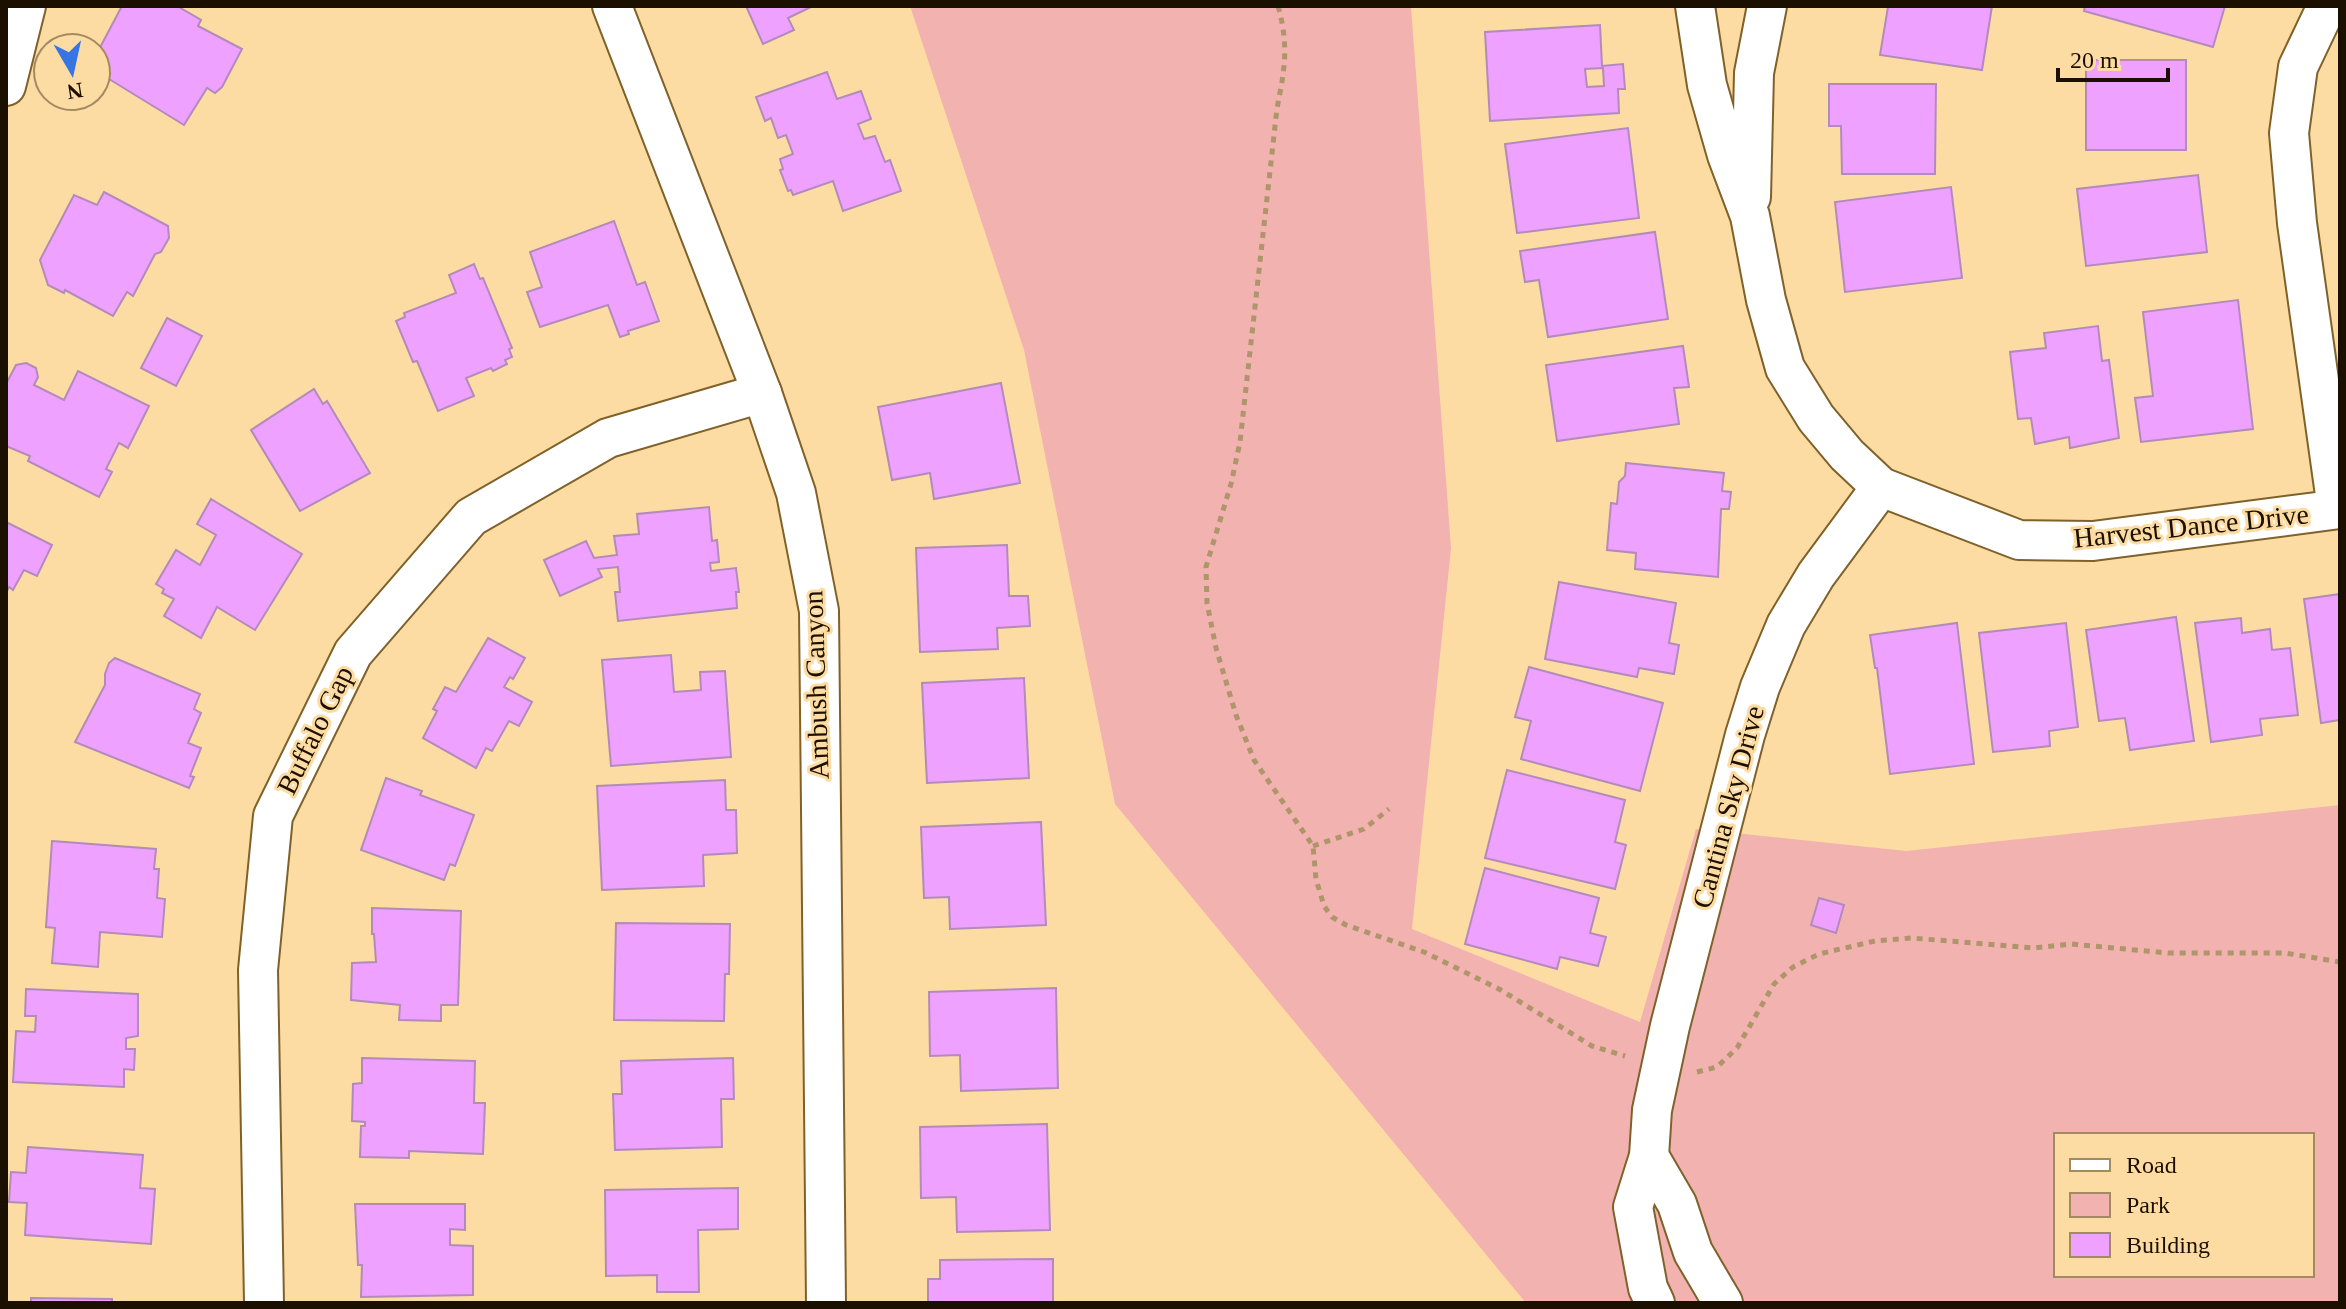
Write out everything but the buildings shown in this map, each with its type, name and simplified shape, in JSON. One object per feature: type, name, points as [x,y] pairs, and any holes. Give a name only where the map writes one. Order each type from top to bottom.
[{"type":"street","points":[[6,86],[26,6]]},
{"type":"street","name":"Ambush Canyon","points":[[612,6],[762,393],[796,493],[819,611],[826,1303]]},
{"type":"street","name":"Harvest Dance Drive","points":[[1695,6],[1707,85],[1727,155],[1750,216],[1766,300],[1785,368],[1816,418],[1847,455],[1881,487],[2019,540],[2093,541],[2338,509]]},
{"type":"street","name":"Harvest Dance Drive","points":[[1750,216],[1754,73],[1767,6]]},
{"type":"street","points":[[2327,6],[2298,67],[2289,133],[2297,223],[2338,509]]},
{"type":"street","name":"Buffalo Gap","points":[[264,1303],[258,970],[273,816],[353,653],[471,517],[608,438],[762,393]]},
{"type":"street","name":"Cantina Sky Drive","points":[[1655,1303],[1648,1288],[1633,1207],[1649,1156],[1652,1110],[1661,1067],[1741,750],[1760,687],[1786,625],[1816,575],[1881,487]]},
{"type":"street","points":[[1649,1156],[1677,1204],[1693,1252],[1723,1303]]},
{"type":"path","points":[[1278,6],[1287,59],[1277,108],[1240,442],[1206,567],[1206,591],[1216,648],[1236,715],[1254,760],[1272,791],[1313,846],[1316,879],[1324,906],[1332,917],[1346,925],[1424,952],[1499,989],[1592,1046],[1688,1072],[1703,1072],[1717,1067],[1737,1048],[1774,984],[1793,967],[1819,954],[1875,941],[1912,938],[2033,948],[2071,944],[2168,953],[2285,953],[2340,962]]},
{"type":"path","points":[[1313,846],[1364,829],[1389,809]]},
{"type":"green space","points":[[910,6],[1411,6],[1451,548],[1412,929],[1640,1022],[1696,829],[1906,851],[2340,805],[2340,1303],[1526,1303],[1115,804],[1024,350]]}]
